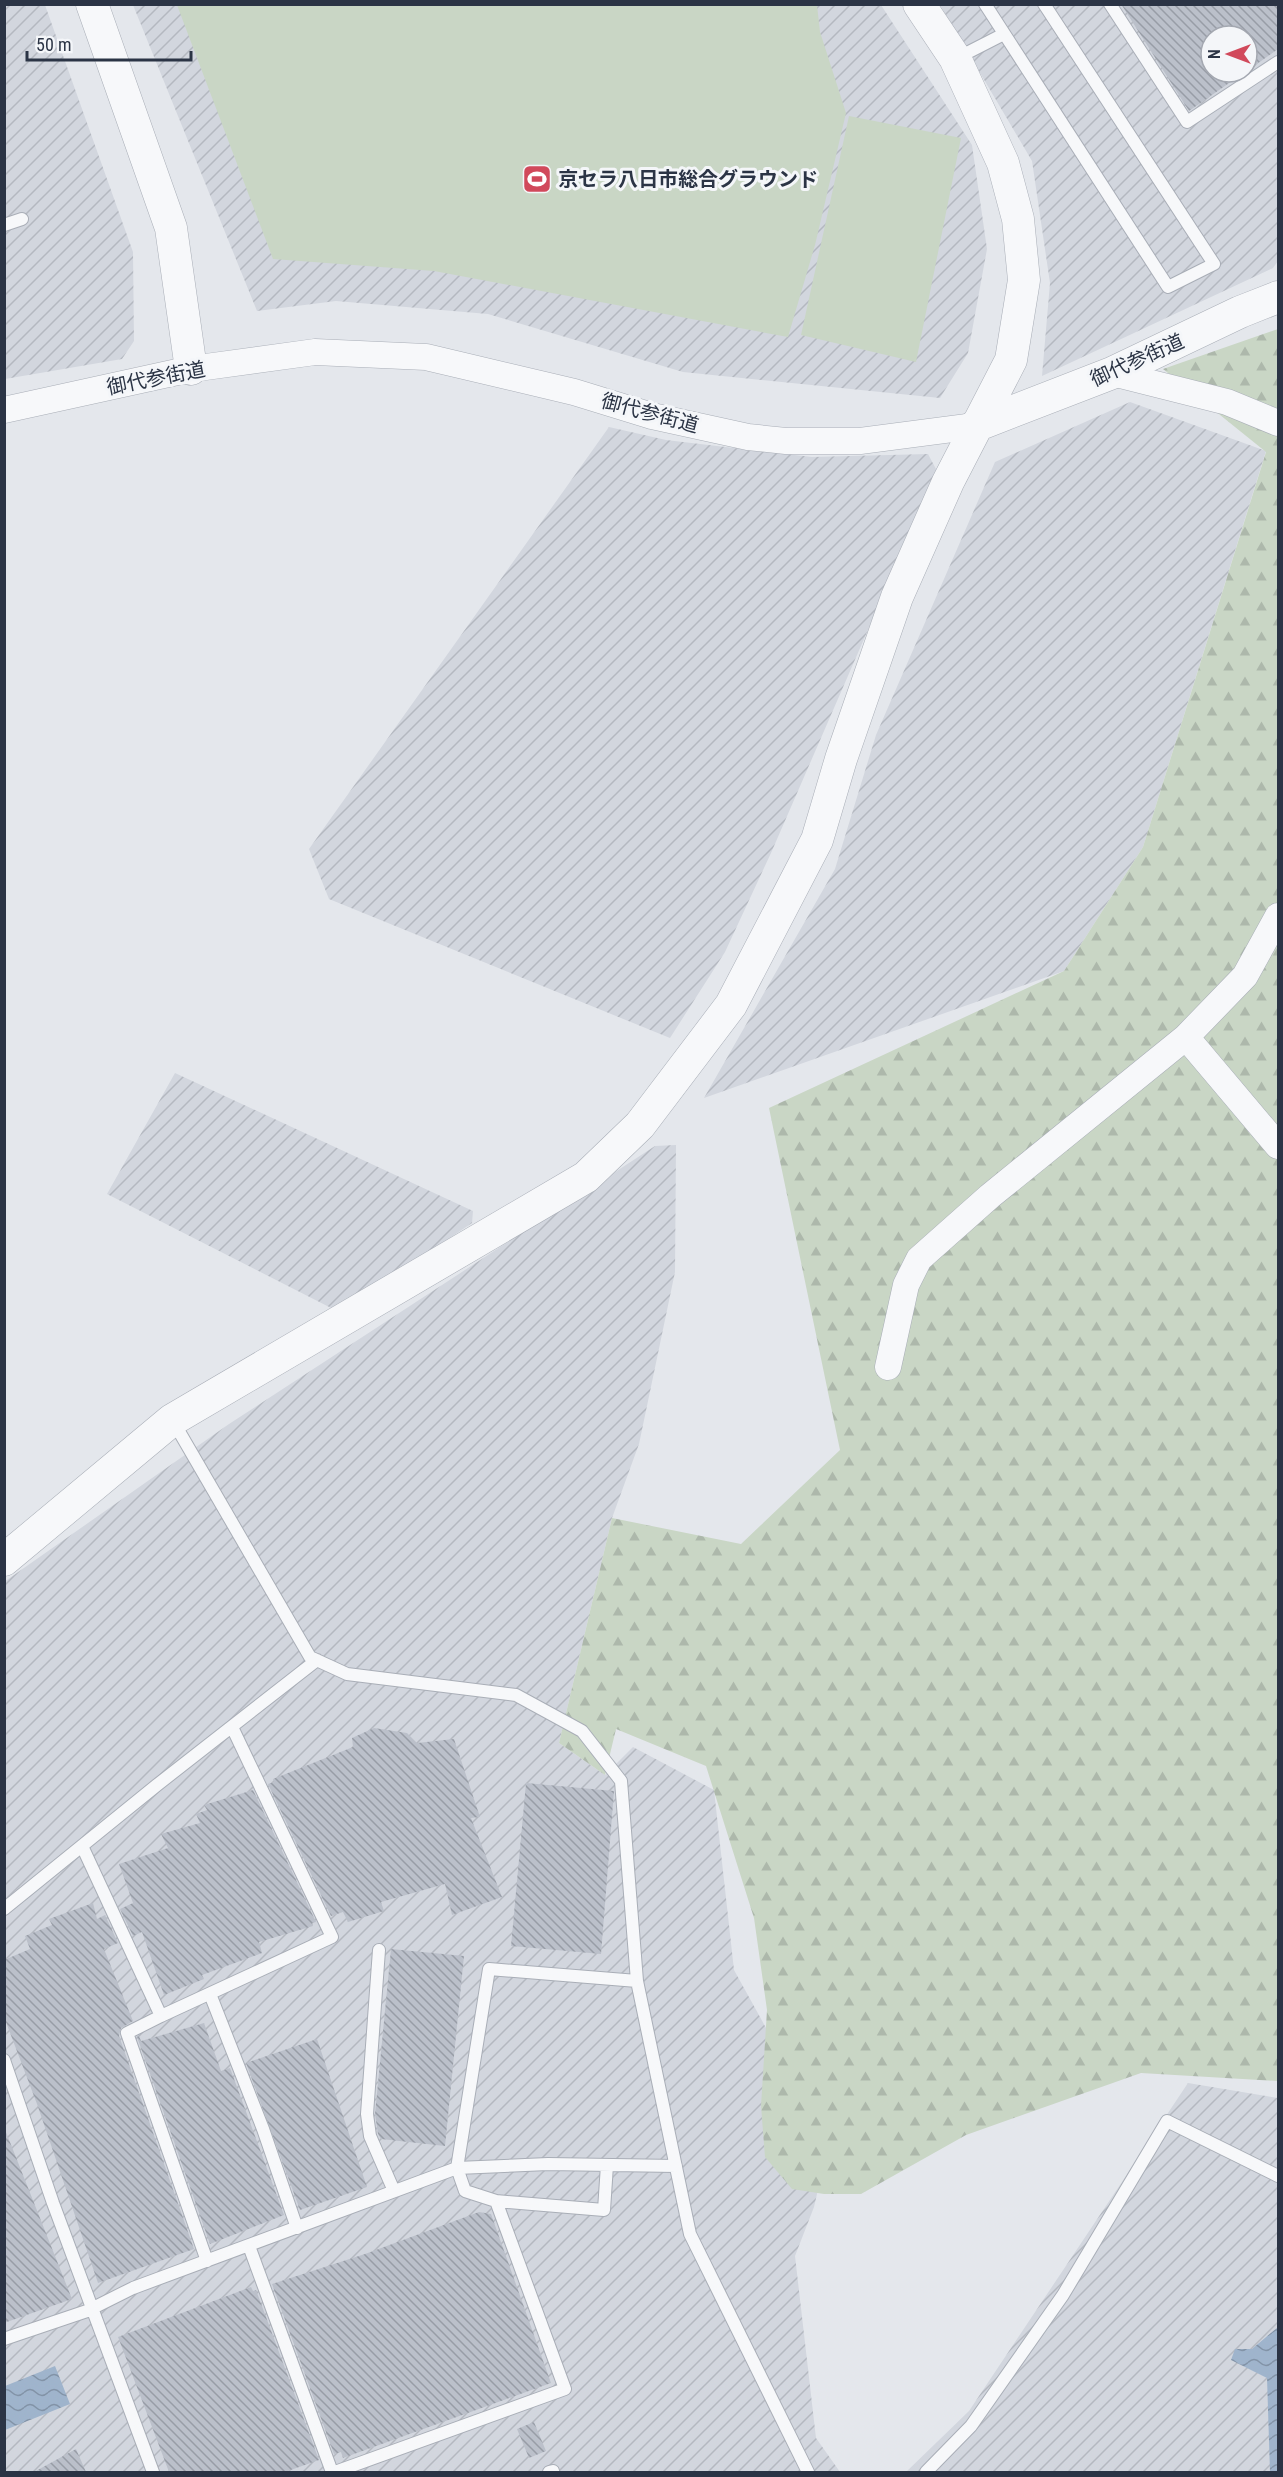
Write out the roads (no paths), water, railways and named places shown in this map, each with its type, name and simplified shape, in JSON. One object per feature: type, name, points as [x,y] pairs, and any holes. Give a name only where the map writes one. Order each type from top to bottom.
[{"type":"street","points":[[92,4],[171,228],[191,369]]},
{"type":"street","points":[[4,1560],[172,1420],[586,1177],[640,1125],[731,1005],[817,840],[841,759],[897,597],[975,426],[1011,360],[1024,280],[1018,219],[1003,163],[955,58],[919,4]]},
{"type":"street","name":"御代参街道","points":[[4,410],[191,369],[315,352],[426,357],[574,392],[652,416],[748,437],[786,441],[860,441],[975,426],[1112,373],[1240,312],[1278,297]]},
{"type":"street","points":[[1112,373],[1227,402],[1278,423]]},
{"type":"street","points":[[888,1367],[906,1285],[919,1259],[990,1196],[1186,1037],[1245,976],[1278,916]]},
{"type":"street","points":[[1186,1037],[1278,1146]]},
{"type":"lane","points":[[985,4],[1168,287],[1214,264],[1044,4]]},
{"type":"lane","points":[[1110,4],[1187,122],[1278,62]]},
{"type":"lane","points":[[955,58],[1004,34]]},
{"type":"lane","points":[[4,225],[22,219]]},
{"type":"lane","points":[[172,1420],[310,1657],[347,1674],[516,1695],[582,1731],[621,1781],[637,1981],[690,2234],[808,2472]]},
{"type":"lane","points":[[4,1909],[317,1660]]},
{"type":"lane","points":[[207,2261],[127,2033],[332,1937],[232,1726]]},
{"type":"lane","points":[[82,1846],[161,2016]]},
{"type":"lane","points":[[380,1950],[367,2115],[370,2136],[394,2192]]},
{"type":"lane","points":[[607,2165],[604,2210],[496,2201],[465,2191],[457,2168],[489,1969],[637,1981]]},
{"type":"lane","points":[[210,1994],[263,2129],[297,2228]]},
{"type":"lane","points":[[4,2060],[53,2203],[153,2472]]},
{"type":"lane","points":[[926,2472],[971,2426],[1063,2295],[1167,2121],[1278,2176]]},
{"type":"lane","points":[[4,2339],[93,2308],[133,2288],[249,2247],[457,2168],[548,2164],[676,2166]]},
{"type":"lane","points":[[249,2247],[333,2472],[565,2389],[496,2201]]},
{"type":"water","points":[[1278,2327],[1278,2472],[1270,2472],[1267,2378],[1231,2360],[1235,2349],[1252,2349]]},
{"type":"water","points":[[55,2366],[70,2404],[5,2430],[5,2386]]},
{"type":"place","name":"京セラ八日市総合グラウンド","points":[[537,179]]}]
